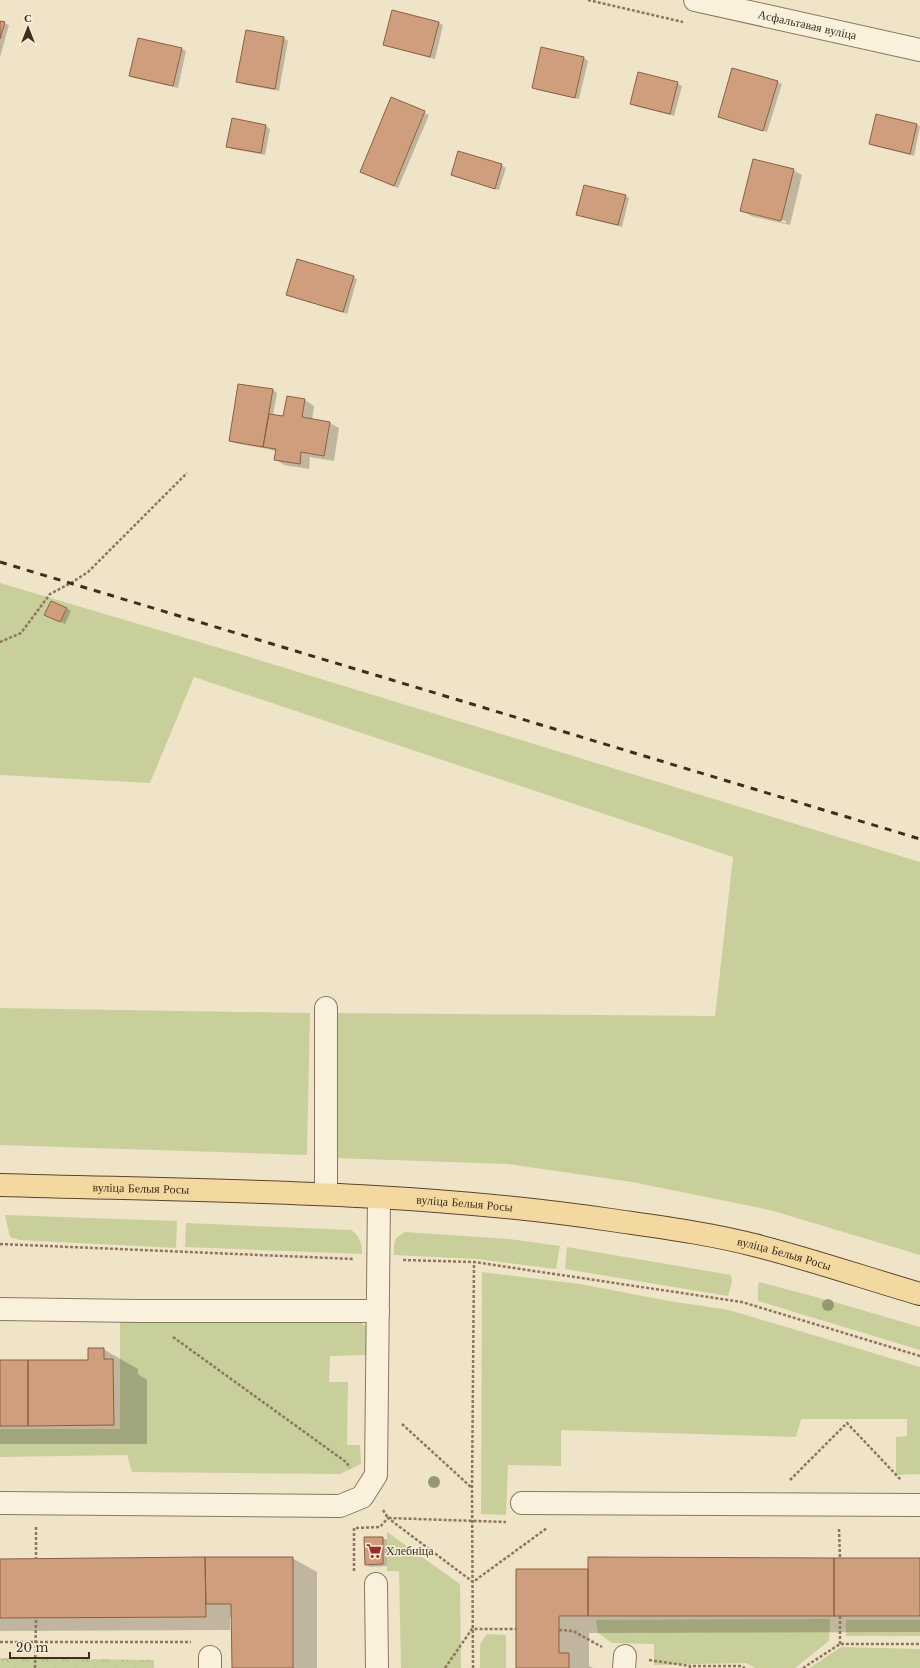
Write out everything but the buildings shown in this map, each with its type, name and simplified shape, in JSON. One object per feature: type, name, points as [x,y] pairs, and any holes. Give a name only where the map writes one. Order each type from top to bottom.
[{"type":"main road","name":"вуліца Белыя Росы","points":[[0,1185],[326,1194],[469,1203],[562,1213],[674,1230],[753,1245],[920,1294]]},
{"type":"street","name":"Асфальтавая вуліца","points":[[695,0],[920,50]]},
{"type":"street","points":[[326,1008],[326,1194]]},
{"type":"street","points":[[0,1503],[340,1506],[362,1497],[368,1490],[376,1475],[379,1198]]},
{"type":"street","points":[[0,1309],[138,1311],[378,1311]]},
{"type":"street","points":[[522,1503],[920,1505]]},
{"type":"street","points":[[376,1584],[378,1668]]},
{"type":"path","points":[[0,642],[21,633],[50,594],[88,572],[187,472]]},
{"type":"path","points":[[0,1244],[378,1260],[474,1262],[742,1302],[920,1356]]},
{"type":"path","points":[[473,1668],[472,1489],[474,1262]]},
{"type":"path","points":[[169,1334],[346,1462],[388,1518],[473,1582]]},
{"type":"path","points":[[377,1401],[472,1489]]},
{"type":"path","points":[[765,1504],[847,1423],[904,1483]]},
{"type":"path","points":[[388,1518],[473,1522]]},
{"type":"path","points":[[376,1584],[375,1571],[354,1571],[354,1528],[380,1527],[388,1518]]},
{"type":"path","points":[[839,1524],[840,1558]]},
{"type":"path","points":[[36,1526],[36,1558]]},
{"type":"path","points":[[473,1582],[548,1527]]},
{"type":"path","points":[[840,1616],[840,1644]]},
{"type":"path","points":[[35,1668],[36,1618]]},
{"type":"path","points":[[472,1629],[516,1629]]},
{"type":"path","points":[[445,1668],[472,1629]]},
{"type":"path","points":[[559,1630],[573,1631],[602,1647]]},
{"type":"path","points":[[0,1642],[210,1642],[210,1662]]},
{"type":"path","points":[[803,1668],[840,1644],[920,1644]]},
{"type":"path","points":[[624,1662],[690,1667],[741,1666],[745,1668]]},
{"type":"green space","points":[[0,583],[223,649],[920,862],[920,1255],[770,1210],[632,1182],[508,1164],[334,1158],[333,1013],[715,1016],[733,857],[194,677],[150,783],[0,775]],"holes":[[[51,601],[67,608],[60,622],[45,615]]]},
{"type":"green space","points":[[0,1008],[310,1013],[307,1155],[0,1145]]},
{"type":"green space","points":[[5,1215],[177,1221],[176,1248],[20,1240],[10,1237]]},
{"type":"green space","points":[[186,1223],[351,1230],[360,1240],[362,1254],[185,1247]]},
{"type":"green space","points":[[405,1232],[509,1239],[560,1246],[556,1269],[477,1259],[394,1255],[395,1241]]},
{"type":"green space","points":[[567,1247],[731,1275],[732,1282],[728,1296],[565,1269]]},
{"type":"green space","points":[[482,1272],[580,1284],[669,1301],[729,1310],[920,1367],[920,1474],[896,1475],[896,1437],[907,1436],[907,1419],[801,1419],[796,1437],[561,1430],[561,1466],[508,1465],[506,1515],[481,1514]]},
{"type":"green space","points":[[759,1282],[920,1327],[920,1350],[758,1301]]},
{"type":"green space","points":[[358,1321],[367,1327],[367,1355],[330,1356],[329,1382],[348,1382],[347,1445],[360,1445],[361,1464],[340,1474],[132,1472],[127,1455],[0,1457],[0,1429],[120,1429],[120,1322]]},
{"type":"green space","points":[[387,1532],[460,1584],[461,1668],[401,1668],[399,1571],[387,1571]]},
{"type":"green space","points":[[830,1619],[829,1641],[795,1668],[755,1668],[746,1663],[654,1665],[654,1644],[612,1643],[598,1633],[596,1620]]},
{"type":"green space","points":[[846,1620],[920,1620],[920,1636],[846,1636]]},
{"type":"green space","points":[[487,1634],[506,1635],[506,1668],[480,1668],[480,1644]]},
{"type":"green space","points":[[841,1647],[920,1649],[920,1668],[809,1668]]},
{"type":"green space","points":[[0,1658],[154,1660],[154,1668],[0,1668]]},
{"type":"railway","points":[[0,562],[920,839]]},
{"type":"place","name":"Хлебніца","points":[[374,1551]]}]
